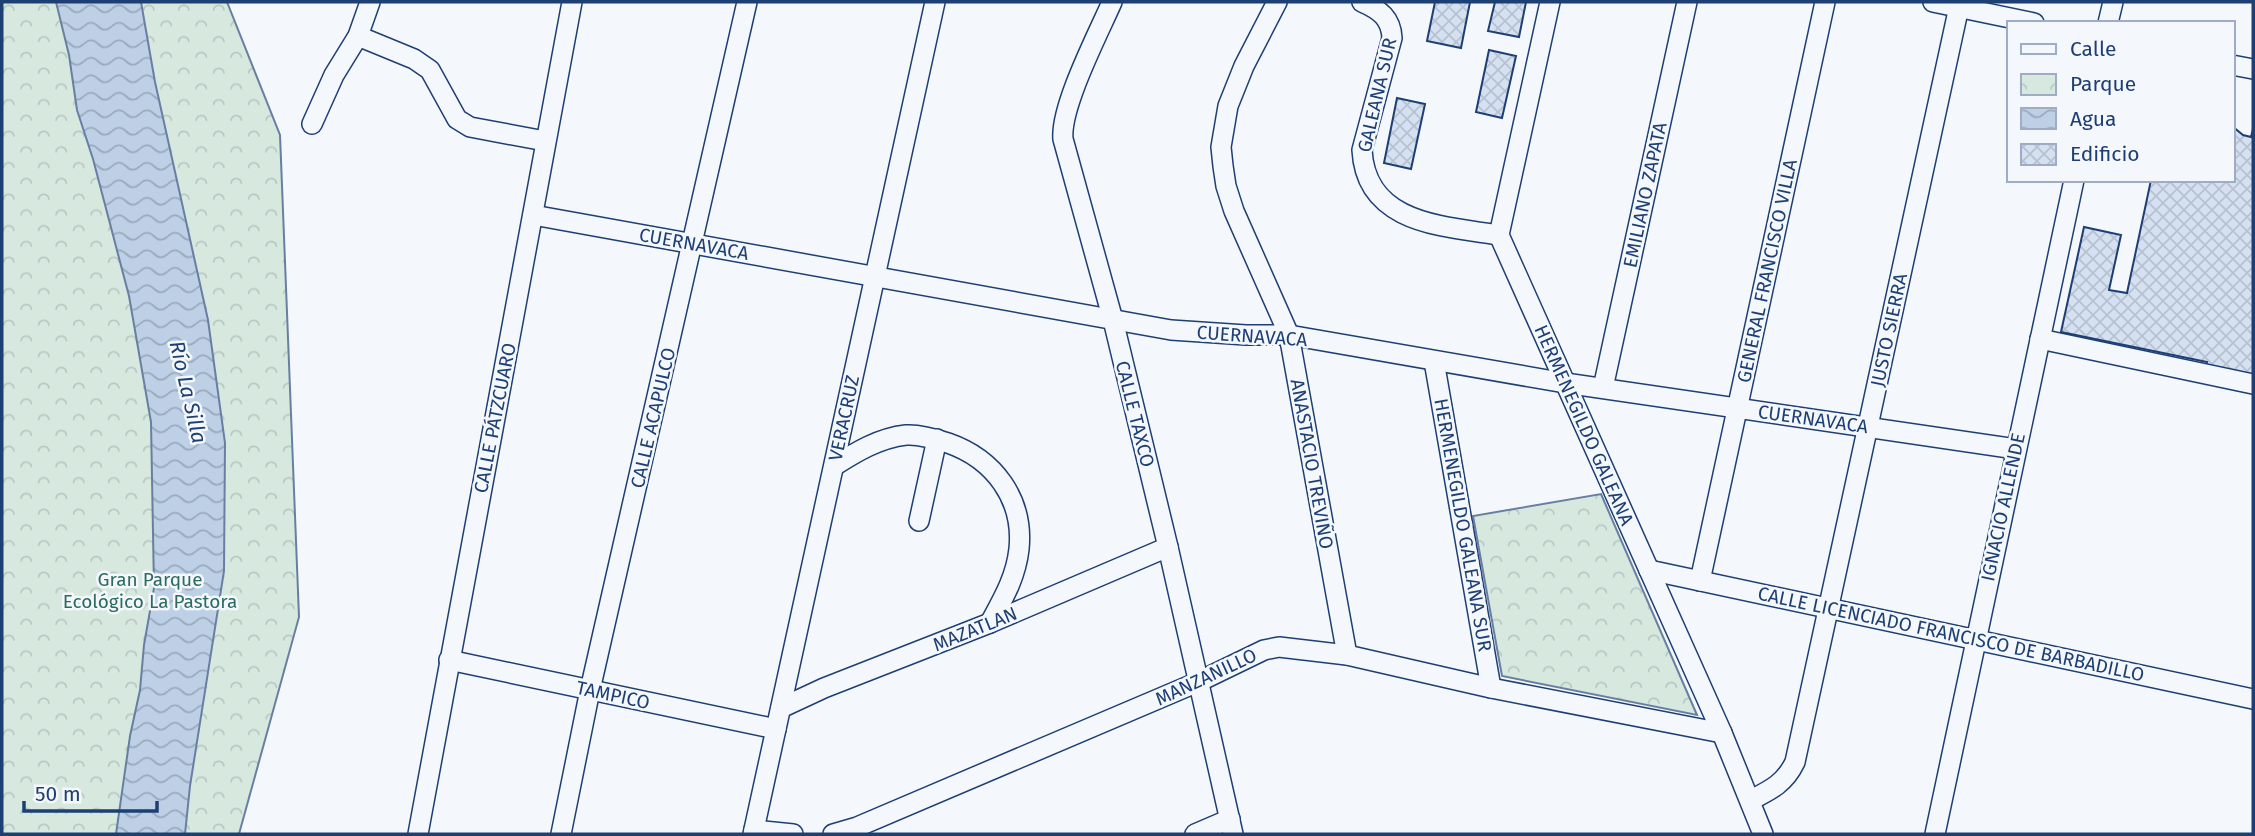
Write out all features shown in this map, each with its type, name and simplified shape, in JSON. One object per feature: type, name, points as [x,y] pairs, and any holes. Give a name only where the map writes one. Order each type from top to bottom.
[{"type":"street","points":[[312,124],[334,75],[358,36],[370,2]]},
{"type":"street","name":"CALLE PÁTZCUARO","points":[[418,834],[572,2]]},
{"type":"street","name":"CALLE ACAPULCO","points":[[561,834],[590,690],[747,2]]},
{"type":"street","name":"VERACRUZ","points":[[754,832],[935,2]]},
{"type":"street","name":"CALLE TAXCO","points":[[1112,2],[1070,102],[1062,133],[1113,320],[1168,547],[1231,827]]},
{"type":"street","name":"ANASTACIO TREVIÑO","points":[[1277,2],[1231,97],[1221,147],[1226,186],[1289,335],[1347,655]]},
{"type":"street","name":"GALEANA SUR","points":[[1362,2],[1386,16],[1392,30],[1391,47],[1362,149],[1363,163],[1375,191],[1391,207],[1410,218],[1499,235]]},
{"type":"street","points":[[1499,235],[1550,2]]},
{"type":"street","name":"EMILIANO ZAPATA","points":[[1602,388],[1687,2]]},
{"type":"street","name":"GENERAL FRANCISCO VILLA","points":[[1700,581],[1825,2]]},
{"type":"street","points":[[1933,2],[1959,5],[2026,21]]},
{"type":"street","points":[[2108,21],[2113,2]]},
{"type":"street","name":"JUSTO SIERRA","points":[[1751,800],[1774,789],[1790,773],[1795,762],[1959,5]]},
{"type":"street","points":[[358,36],[414,59],[430,70],[457,118],[471,127],[545,141]]},
{"type":"street","points":[[2234,65],[2253,69]]},
{"type":"street","name":"IGNACIO ALLENDE","points":[[1935,834],[2074,182]]},
{"type":"street","name":"CUERNAVACA","points":[[533,215],[1113,320],[1202,333],[1289,335],[1565,383],[2016,449]]},
{"type":"street","name":"HERMENEGILDO GALEANA","points":[[1499,235],[1722,733],[1763,834]]},
{"type":"street","points":[[2040,338],[2253,384]]},
{"type":"street","name":"HERMENEGILDO GALEANA SUR","points":[[1434,361],[1491,688]]},
{"type":"street","points":[[834,466],[883,439],[910,435],[937,439],[960,447],[985,462],[1007,490],[1018,520],[1019,547],[1015,574],[990,624]]},
{"type":"street","points":[[919,521],[937,439]]},
{"type":"street","name":"MAZATLAN","points":[[781,708],[824,688],[990,624],[1168,547]]},
{"type":"street","name":"CALLE LICENCIADO FRANCISCO DE BARBADILLO","points":[[1649,570],[2253,699]]},
{"type":"street","name":"MANZANILLO","points":[[833,834],[857,830],[1198,682],[1264,650],[1279,648],[1347,655],[1491,688],[1722,733]]},
{"type":"street","name":"TAMPICO","points":[[449,660],[776,729]]},
{"type":"street","points":[[1195,834],[1231,827]]},
{"type":"street","points":[[754,832],[793,834]]},
{"type":"green space","name":"Gran Parque Ecológico La Pastora","points":[[2,2],[227,2],[280,135],[299,617],[239,834],[2,834]]},
{"type":"green space","points":[[1601,494],[1697,715],[1502,676],[1473,516]]},
{"type":"water","name":"Río La Silla","points":[[56,2],[141,2],[155,82],[208,320],[225,443],[224,571],[185,834],[116,834],[154,588],[151,422],[129,296],[93,159],[77,110],[69,55]]},
{"type":"building","points":[[1435,2],[1470,2],[1461,48],[1427,41]]},
{"type":"building","points":[[1495,2],[1526,2],[1519,37],[1488,31]]},
{"type":"building","points":[[1489,50],[1516,56],[1502,118],[1476,112]]},
{"type":"building","points":[[1397,98],[1425,104],[1411,169],[1384,163]]},
{"type":"building","points":[[2234,128],[2243,135],[2251,137],[2253,129],[2253,375],[2206,366],[2207,362],[2061,332],[2084,227],[2121,235],[2109,290],[2127,293],[2151,182],[2234,182]]}]
